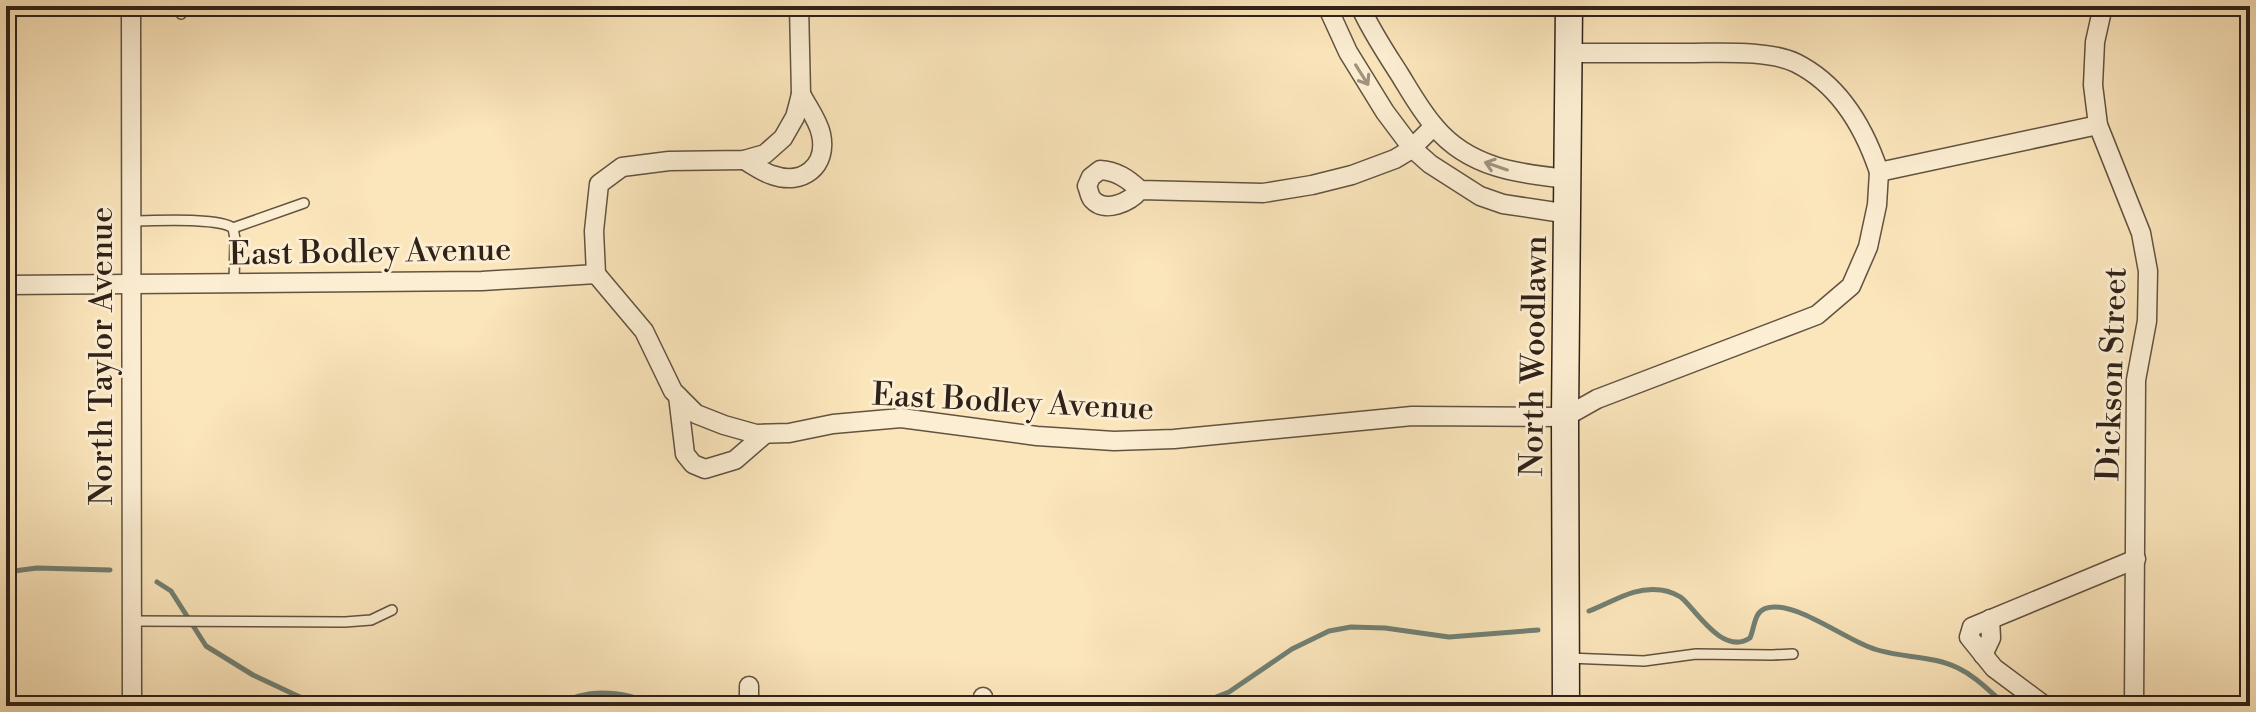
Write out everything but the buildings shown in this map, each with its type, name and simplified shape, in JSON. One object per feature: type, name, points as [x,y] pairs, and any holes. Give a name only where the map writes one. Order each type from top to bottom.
[{"type":"street","name":"North Taylor Avenue","points":[[131,6],[132,706]]},
{"type":"street","points":[[596,274],[594,231],[599,184],[622,167],[669,161],[744,160],[765,154],[783,138],[795,117],[801,94],[799,6]]},
{"type":"street","points":[[1327,6],[1348,52],[1385,112],[1412,148],[1430,164],[1480,196],[1503,204],[1569,214]]},
{"type":"street","points":[[1360,6],[1368,24],[1434,126],[1457,148],[1496,168],[1526,175],[1569,179]]},
{"type":"street","name":"North Woodlawn","points":[[1566,706],[1569,6]]},
{"type":"street","name":"Dickson Street","points":[[2103,6],[2095,42],[2093,85],[2098,125],[2141,233],[2148,271],[2147,321],[2136,380],[2134,706]]},
{"type":"street","points":[[1565,417],[1597,399],[1817,315],[1851,286],[1868,247],[1877,205],[1879,172],[1871,148],[1849,107],[1826,83],[1794,62],[1750,53],[1569,53]]},
{"type":"street","points":[[744,160],[772,175],[799,176],[812,172],[819,162],[822,149],[820,131],[801,94]]},
{"type":"street","points":[[1879,172],[2098,125]]},
{"type":"street","points":[[1140,190],[1263,193],[1312,185],[1352,175],[1395,159],[1412,148],[1434,126]]},
{"type":"street","name":"East Bodley Avenue","points":[[6,285],[482,281],[596,274],[644,331],[673,391],[696,414],[756,434],[789,433],[833,424],[901,418],[1037,436],[1114,441],[1174,439],[1412,416],[1565,417]]},
{"type":"street","points":[[678,396],[685,454],[693,464],[705,469],[735,460],[765,434]]},
{"type":"street","points":[[2045,706],[1994,668],[1969,637],[1972,627],[2136,559]]},
{"type":"street","points":[[749,686],[749,706]]},
{"type":"lane","points":[[233,228],[304,203]]},
{"type":"lane","points":[[130,221],[228,224],[233,228],[235,239],[234,284]]},
{"type":"lane","points":[[131,621],[345,622],[371,620],[392,610]]},
{"type":"lane","points":[[1564,657],[1644,661],[1696,654],[1793,654]]},
{"type":"waterway","points":[[6,572],[37,568],[110,570]]},
{"type":"waterway","points":[[157,582],[171,591],[206,646],[253,675],[319,706]]},
{"type":"waterway","points":[[1589,611],[1642,590],[1664,591],[1682,598],[1713,631],[1731,641],[1740,642],[1750,638],[1762,610],[1784,608],[1808,616],[1869,647],[1936,660],[1958,668],[2007,706]]},
{"type":"waterway","points":[[1174,706],[1229,692],[1292,649],[1329,631],[1351,627],[1385,628],[1449,637],[1538,630]]},
{"type":"waterway","points":[[557,706],[581,696],[607,693],[634,697],[659,706]]}]
